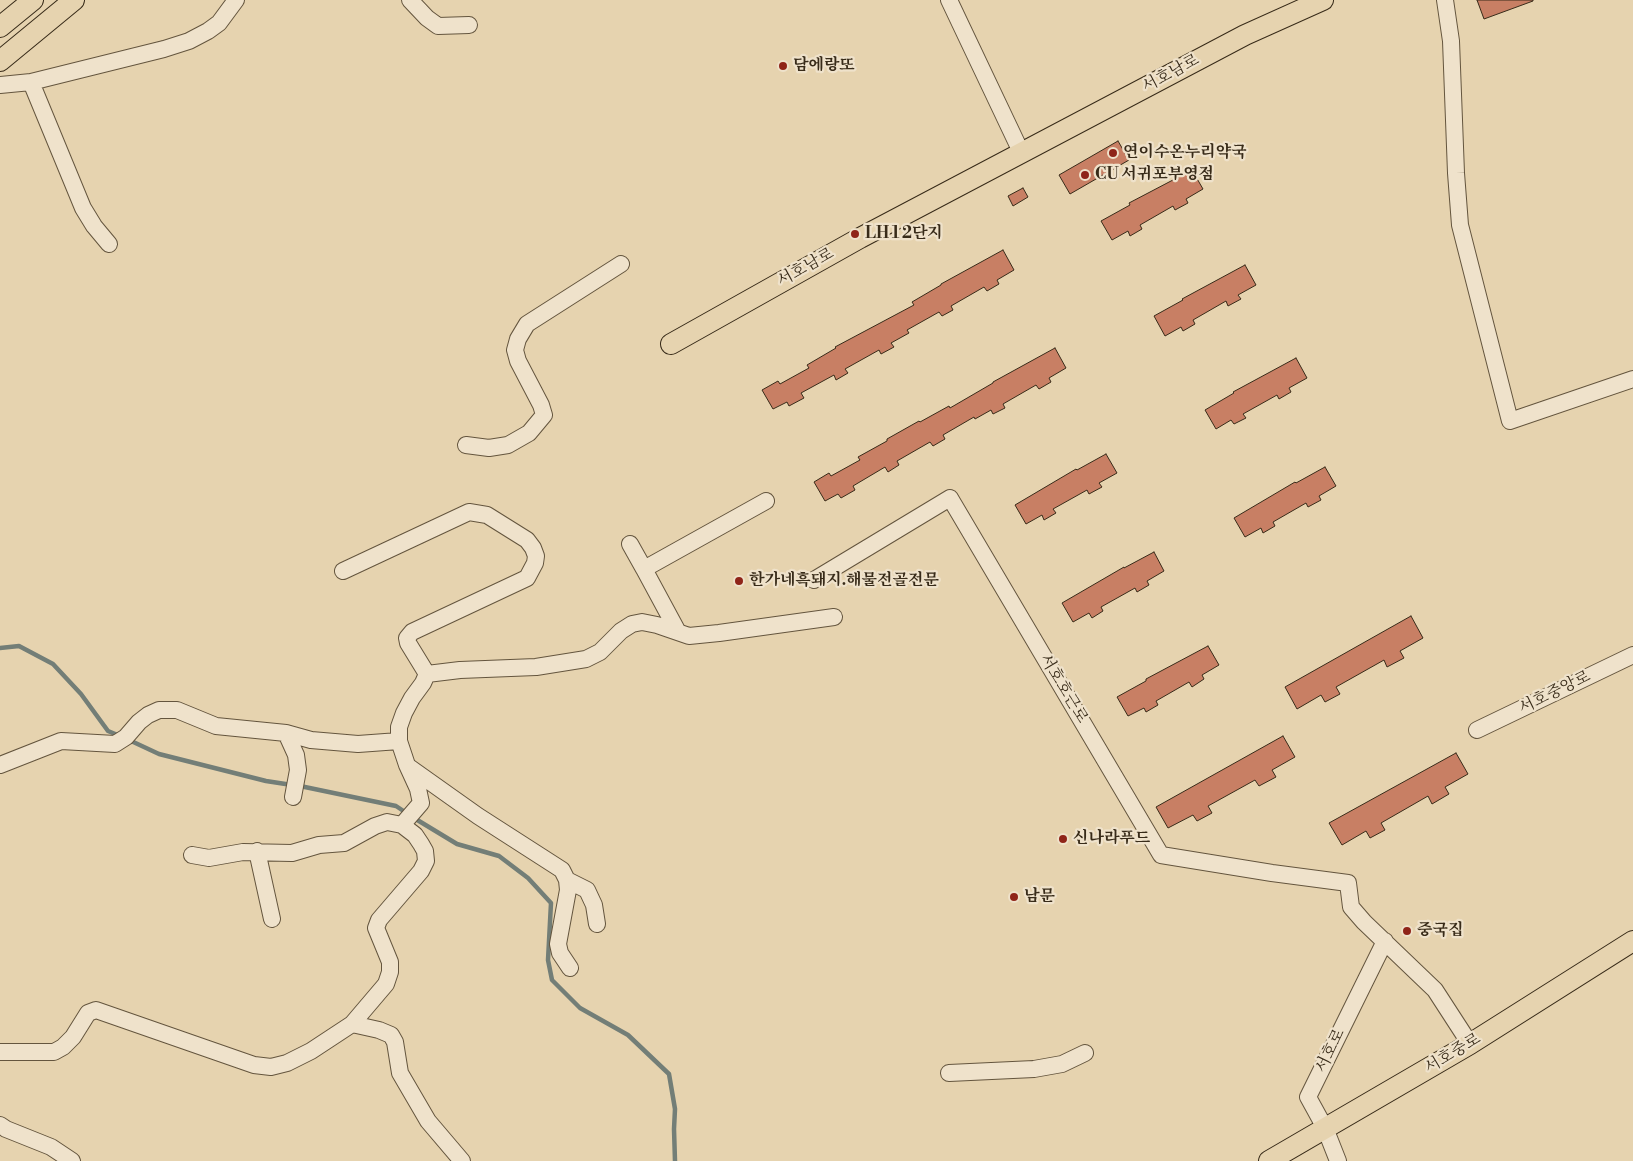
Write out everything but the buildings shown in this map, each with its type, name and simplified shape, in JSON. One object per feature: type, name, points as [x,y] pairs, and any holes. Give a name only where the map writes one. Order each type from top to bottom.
[{"type":"main road","points":[[0,27],[33,0]]},
{"type":"main road","points":[[0,61],[74,0]]},
{"type":"main road","name":"서호남로","points":[[671,344],[860,238],[1245,35],[1323,0]]},
{"type":"main road","name":"서호중로","points":[[1269,1161],[1470,1044],[1633,941]]},
{"type":"street","points":[[0,85],[31,82],[189,41],[220,23],[236,0]]},
{"type":"street","points":[[410,0],[427,18],[438,26],[470,25]]},
{"type":"street","points":[[948,0],[1022,154]]},
{"type":"street","points":[[1445,0],[1451,41],[1460,225],[1510,421],[1633,379]]},
{"type":"street","points":[[31,82],[83,208],[94,226],[109,244]]},
{"type":"street","points":[[466,445],[490,448],[508,445],[530,433],[544,415],[541,405],[518,361],[515,350],[518,339],[527,324],[621,264]]},
{"type":"street","name":"서호호근로","points":[[814,580],[950,498],[1161,855],[1348,883],[1351,907],[1385,941]]},
{"type":"street","points":[[644,569],[766,501]]},
{"type":"street","points":[[343,571],[469,512],[488,515],[527,540],[536,556],[535,563],[526,578],[412,632],[407,638],[408,643],[427,674]]},
{"type":"street","points":[[630,544],[678,632]]},
{"type":"street","points":[[427,674],[460,670],[536,667],[586,660],[600,652],[621,631],[632,624],[642,622],[689,636],[834,617]]},
{"type":"street","name":"서호중앙로","points":[[1476,730],[1633,655]]},
{"type":"street","points":[[403,824],[421,803],[418,789],[399,741],[399,727],[404,713],[427,674]]},
{"type":"street","points":[[0,765],[61,741],[120,740],[138,722],[159,710],[177,710],[216,726],[286,733],[311,740],[358,744],[399,741]]},
{"type":"street","points":[[286,733],[296,755],[298,770],[295,787]]},
{"type":"street","points":[[407,765],[478,816],[562,870],[567,880],[568,890],[558,944],[560,953],[570,968]]},
{"type":"street","points":[[0,1052],[54,1052],[74,1037],[88,1013],[96,1010],[254,1065],[271,1067],[287,1063],[311,1051],[352,1024],[386,984],[390,972],[390,962],[376,928],[378,920],[421,871],[426,861],[425,851],[415,835],[403,824],[387,822],[375,826],[344,843],[319,845],[292,853],[243,852],[209,858],[192,855]]},
{"type":"street","points":[[257,852],[272,919]]},
{"type":"street","points":[[567,880],[587,890],[594,905],[597,924]]},
{"type":"street","points":[[1385,941],[1434,990],[1470,1044]]},
{"type":"street","name":"서호로","points":[[1338,1161],[1326,1128],[1308,1097],[1385,941]]},
{"type":"street","points":[[352,1024],[379,1030],[391,1035],[395,1042],[400,1073],[428,1121],[462,1161]]},
{"type":"street","points":[[949,1073],[1034,1069],[1062,1064],[1085,1053]]},
{"type":"street","points":[[0,1125],[51,1147],[72,1161]]},
{"type":"waterway","points":[[0,648],[19,646],[53,664],[81,694],[108,731],[120,736]]},
{"type":"waterway","points":[[129,740],[159,754],[266,781],[292,785]]},
{"type":"waterway","points":[[300,786],[396,806],[408,814]]},
{"type":"waterway","points":[[414,818],[457,844],[499,856],[528,878],[551,903],[548,960],[552,980],[580,1008],[628,1035],[669,1074],[675,1109],[675,1161]]},
{"type":"place","name":"담에랑또","points":[[783,66]]},
{"type":"place","name":"연이수온누리약국","points":[[1113,153]]},
{"type":"place","name":"CU 서귀포부영점","points":[[1085,175]]},
{"type":"place","name":"LH 1 2단지","points":[[855,234]]},
{"type":"place","name":"한가네흑돼지.해물전골전문","points":[[739,581]]},
{"type":"place","name":"신나라푸드","points":[[1063,839]]},
{"type":"place","name":"남문","points":[[1014,897]]},
{"type":"place","name":"중국집","points":[[1407,931]]}]
